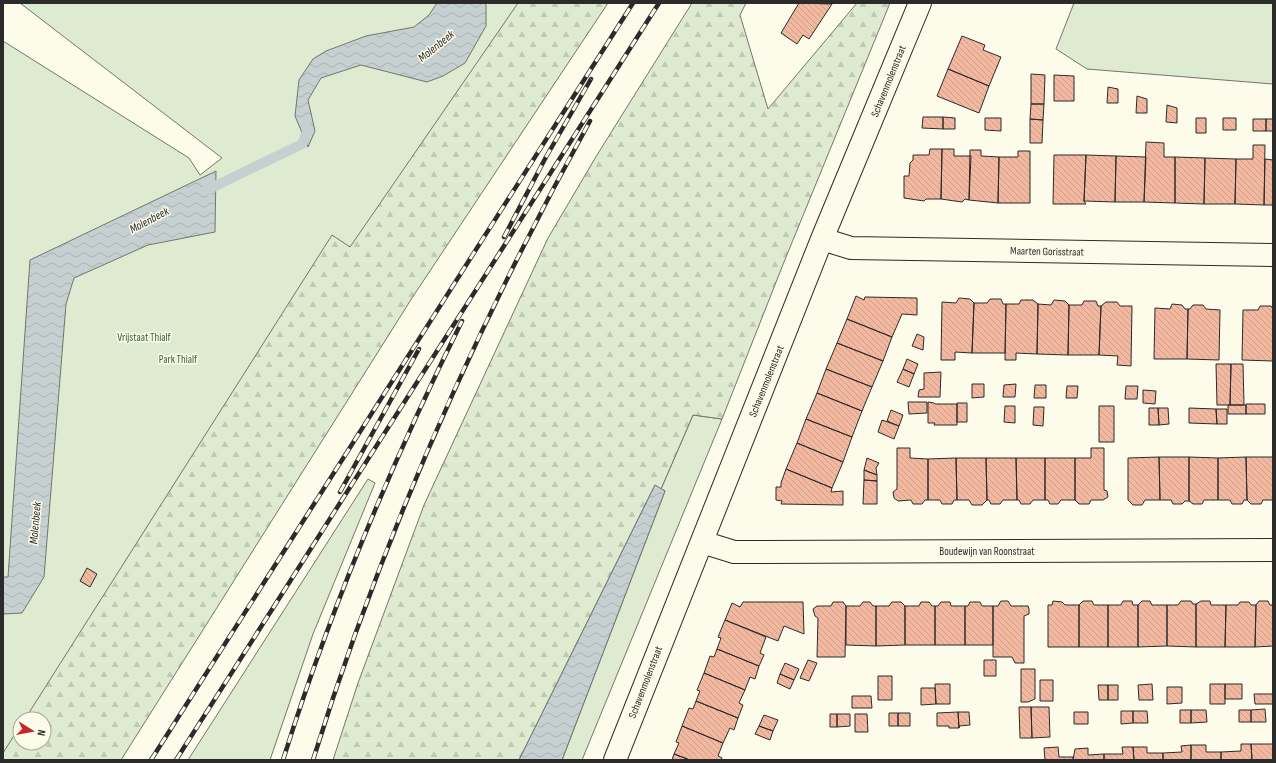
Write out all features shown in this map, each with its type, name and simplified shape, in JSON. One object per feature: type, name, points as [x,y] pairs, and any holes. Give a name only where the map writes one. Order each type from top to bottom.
[{"type":"street","name":"Schavenmolenstraat","points":[[615,760],[822,239],[920,3]]},
{"type":"street","name":"Maarten Gorisstraat","points":[[822,239],[851,248],[1273,255]]},
{"type":"street","name":"Boudewijn van Roonstraat","points":[[702,542],[734,552],[1273,550]]},
{"type":"green space","name":"Park Thialf","points":[[20,3],[606,3],[97,760],[3,760],[3,41],[189,158],[200,175],[222,158]]},
{"type":"green space","points":[[518,3],[608,3],[412,298],[121,760],[3,760],[3,753],[12,739],[12,751],[52,751],[52,711],[30,711],[332,235],[350,247]]},
{"type":"green space","points":[[692,3],[746,3],[740,15],[768,109],[857,3],[890,3],[784,262],[722,419],[693,415],[661,489],[655,485],[519,760],[333,760],[358,683],[424,505],[548,238],[597,155]]},
{"type":"green space","points":[[1074,3],[1273,3],[1273,84],[1087,69],[1056,49]]},
{"type":"green space","points":[[693,415],[722,419],[582,760],[562,760],[665,491],[661,489]]},
{"type":"green space","points":[[368,479],[375,483],[313,634],[270,760],[188,760]]},
{"type":"water","points":[[437,3],[484,3],[486,5],[486,26],[465,63],[443,76],[427,82],[361,65],[321,78],[308,100],[315,131],[308,147],[295,116],[299,80],[313,59],[326,51],[366,36],[414,27],[429,15]]},
{"type":"water","points":[[216,171],[215,232],[148,245],[74,278],[66,304],[44,577],[22,613],[3,614],[3,577],[8,577],[30,260]]},
{"type":"water","points":[[655,485],[665,491],[562,760],[519,760]]},
{"type":"building","points":[[799,3],[832,4],[809,39],[803,35],[797,44],[781,33]]},
{"type":"building","points":[[962,36],[985,45],[983,50],[1001,57],[989,86],[948,69]]},
{"type":"building","points":[[948,69],[989,86],[979,113],[937,96]]},
{"type":"building","points":[[1031,74],[1045,75],[1044,104],[1031,104]]},
{"type":"building","points":[[1054,75],[1074,76],[1074,101],[1054,101]]},
{"type":"building","points":[[1108,87],[1118,89],[1118,103],[1107,103]]},
{"type":"building","points":[[1137,96],[1147,99],[1147,113],[1136,113]]},
{"type":"building","points":[[1031,104],[1044,104],[1043,120],[1030,119]]},
{"type":"building","points":[[1167,105],[1177,108],[1177,123],[1166,122]]},
{"type":"building","points":[[923,117],[943,117],[943,129],[922,128]]},
{"type":"building","points":[[943,117],[955,118],[955,129],[943,129]]},
{"type":"building","points":[[985,118],[1001,118],[1001,131],[985,130]]},
{"type":"building","points":[[1196,118],[1206,118],[1206,133],[1196,133]]},
{"type":"building","points":[[1223,118],[1236,118],[1236,130],[1223,130]]},
{"type":"building","points":[[1030,119],[1043,120],[1042,143],[1030,143]]},
{"type":"building","points":[[1253,119],[1266,119],[1266,131],[1253,131]]},
{"type":"building","points":[[1266,119],[1273,119],[1273,131],[1266,131]]},
{"type":"building","points":[[1146,142],[1164,143],[1164,157],[1175,157],[1175,203],[1144,202]]},
{"type":"building","points":[[1253,145],[1265,145],[1264,205],[1235,204],[1236,159],[1253,159]]},
{"type":"building","points":[[930,149],[942,149],[941,199],[926,199],[924,201],[904,198],[904,176],[909,176],[910,163],[913,160],[913,155],[929,155]]},
{"type":"building","points":[[942,149],[954,149],[954,156],[971,156],[969,200],[965,199],[962,202],[941,199]]},
{"type":"building","points":[[970,150],[981,150],[981,156],[999,157],[998,203],[969,200]]},
{"type":"building","points":[[1018,151],[1030,151],[1030,203],[998,203],[999,157],[1018,157]]},
{"type":"building","points":[[1054,155],[1086,155],[1084,201],[1086,204],[1053,204]]},
{"type":"building","points":[[1086,155],[1116,156],[1115,202],[1084,201]]},
{"type":"building","points":[[1116,156],[1146,157],[1144,202],[1115,202]]},
{"type":"building","points":[[1175,157],[1205,158],[1204,204],[1175,203]]},
{"type":"building","points":[[1205,158],[1236,159],[1235,204],[1204,204]]},
{"type":"building","points":[[1265,159],[1273,160],[1273,205],[1264,205]]},
{"type":"building","points":[[856,296],[864,300],[865,297],[917,298],[917,315],[902,314],[892,337],[847,319]]},
{"type":"building","points":[[959,298],[970,299],[974,303],[972,353],[955,352],[955,360],[941,360],[942,302],[956,303]]},
{"type":"building","points":[[990,299],[1001,299],[1003,304],[1006,304],[1005,353],[972,353],[974,303],[987,303]]},
{"type":"building","points":[[1021,300],[1033,300],[1038,304],[1037,354],[1016,353],[1016,360],[1005,360],[1006,304],[1019,304]]},
{"type":"building","points":[[1054,300],[1065,301],[1069,305],[1068,355],[1037,354],[1038,304],[1051,305]]},
{"type":"building","points":[[1084,301],[1096,301],[1098,306],[1101,306],[1099,355],[1068,355],[1069,305],[1082,305]]},
{"type":"building","points":[[1106,302],[1117,302],[1120,306],[1132,306],[1131,366],[1117,365],[1118,356],[1099,355],[1101,306]]},
{"type":"building","points":[[1172,304],[1182,305],[1185,309],[1188,309],[1187,359],[1154,359],[1155,308],[1170,309]]},
{"type":"building","points":[[1193,305],[1203,305],[1206,309],[1220,310],[1219,360],[1187,359],[1188,309],[1190,309]]},
{"type":"building","points":[[1260,306],[1271,306],[1273,309],[1273,361],[1242,360],[1243,310],[1258,310]]},
{"type":"building","points":[[847,319],[892,337],[883,361],[837,343]]},
{"type":"building","points":[[917,334],[924,337],[923,350],[912,346]]},
{"type":"building","points":[[837,343],[883,361],[872,387],[826,369]]},
{"type":"building","points":[[907,359],[918,364],[914,374],[903,369]]},
{"type":"building","points":[[1216,364],[1231,364],[1230,405],[1217,405]]},
{"type":"building","points":[[1231,364],[1243,364],[1244,405],[1230,405]]},
{"type":"building","points":[[826,369],[872,387],[862,411],[817,393]]},
{"type":"building","points":[[903,369],[914,374],[909,387],[897,382]]},
{"type":"building","points":[[941,372],[940,397],[918,397],[919,390],[924,389],[924,373]]},
{"type":"building","points":[[972,384],[984,384],[984,397],[972,398]]},
{"type":"building","points":[[1016,384],[1015,397],[1003,397],[1004,385]]},
{"type":"building","points":[[1035,385],[1046,385],[1046,398],[1034,398]]},
{"type":"building","points":[[1067,386],[1078,386],[1077,398],[1066,398]]},
{"type":"building","points":[[1126,386],[1138,386],[1137,399],[1125,399]]},
{"type":"building","points":[[1143,390],[1156,391],[1155,404],[1143,403]]},
{"type":"building","points":[[817,393],[862,411],[852,437],[806,419]]},
{"type":"building","points":[[908,402],[927,402],[927,413],[909,414]]},
{"type":"building","points":[[928,402],[935,404],[957,404],[957,425],[934,425],[935,423],[928,423]]},
{"type":"building","points":[[957,403],[967,403],[967,422],[957,422]]},
{"type":"building","points":[[1246,404],[1265,404],[1265,414],[1246,414]]},
{"type":"building","points":[[1228,405],[1246,405],[1246,414],[1228,414]]},
{"type":"building","points":[[1005,406],[1015,406],[1015,423],[1004,422]]},
{"type":"building","points":[[1099,406],[1114,406],[1114,442],[1099,442]]},
{"type":"building","points":[[1034,407],[1044,407],[1043,426],[1033,425]]},
{"type":"building","points":[[1149,408],[1158,408],[1159,425],[1149,425]]},
{"type":"building","points":[[1158,408],[1168,408],[1169,424],[1159,425]]},
{"type":"building","points":[[1189,408],[1216,409],[1217,424],[1189,423]]},
{"type":"building","points":[[1216,409],[1227,409],[1227,424],[1217,424]]},
{"type":"building","points":[[891,410],[903,415],[899,426],[887,421]]},
{"type":"building","points":[[806,419],[852,437],[843,462],[797,443]]},
{"type":"building","points":[[882,420],[899,426],[894,439],[878,432]]},
{"type":"building","points":[[797,443],[843,462],[832,488],[786,469]]},
{"type":"building","points":[[897,448],[910,448],[910,458],[928,459],[928,500],[925,500],[922,504],[913,504],[911,500],[898,501],[894,498],[893,492],[897,489]]},
{"type":"building","points":[[1091,448],[1104,448],[1104,490],[1107,491],[1108,497],[1103,500],[1091,500],[1089,504],[1079,504],[1075,500],[1075,458],[1091,458]]},
{"type":"building","points":[[1159,457],[1160,500],[1145,500],[1142,505],[1133,505],[1128,500],[1128,458]]},
{"type":"building","points":[[1159,457],[1189,457],[1189,501],[1185,501],[1182,504],[1173,504],[1171,500],[1160,500]]},
{"type":"building","points":[[1189,457],[1218,458],[1218,500],[1204,500],[1202,504],[1193,504],[1189,501]]},
{"type":"building","points":[[1246,457],[1273,457],[1273,500],[1263,500],[1261,504],[1251,504],[1247,500]]},
{"type":"building","points":[[1246,457],[1247,500],[1244,500],[1242,504],[1232,504],[1230,500],[1218,500],[1218,458]]},
{"type":"building","points":[[867,458],[879,463],[876,468],[877,475],[864,470]]},
{"type":"building","points":[[956,458],[957,500],[954,500],[952,504],[942,504],[940,500],[928,500],[928,459]]},
{"type":"building","points":[[956,458],[986,458],[987,500],[982,505],[972,505],[969,500],[957,500]]},
{"type":"building","points":[[986,458],[1016,458],[1017,500],[1003,500],[1000,504],[991,504],[989,500],[987,500]]},
{"type":"building","points":[[1016,458],[1045,458],[1045,500],[1033,500],[1030,504],[1021,504],[1019,500],[1017,500]]},
{"type":"building","points":[[1045,458],[1075,458],[1075,500],[1061,500],[1058,504],[1050,504],[1048,500],[1045,500]]},
{"type":"building","points":[[786,469],[832,488],[831,492],[843,491],[843,505],[781,504],[782,501],[776,500],[776,487],[781,487]]},
{"type":"building","points":[[864,470],[877,475],[877,481],[864,480]]},
{"type":"building","points":[[864,480],[877,481],[877,504],[863,504]]},
{"type":"building","points":[[87,568],[97,574],[90,587],[80,581]]},
{"type":"building","points":[[1001,601],[1008,601],[1011,606],[1028,606],[1029,614],[1024,616],[1024,663],[1015,663],[1012,657],[993,657],[993,606],[998,606]]},
{"type":"building","points":[[1053,601],[1062,602],[1065,605],[1079,605],[1079,647],[1048,647],[1048,605],[1052,605]]},
{"type":"building","points":[[1083,601],[1092,601],[1094,605],[1108,605],[1108,647],[1079,647],[1079,605]]},
{"type":"building","points":[[1123,601],[1132,601],[1133,605],[1138,605],[1138,647],[1108,647],[1108,605],[1121,605]]},
{"type":"building","points":[[1142,601],[1150,601],[1152,605],[1167,605],[1167,646],[1138,647],[1138,605]]},
{"type":"building","points":[[1181,601],[1191,601],[1193,604],[1196,604],[1196,647],[1167,646],[1167,605],[1178,605]]},
{"type":"building","points":[[1201,601],[1210,601],[1211,605],[1226,605],[1225,647],[1196,647],[1196,604]]},
{"type":"building","points":[[1259,601],[1268,601],[1270,605],[1273,605],[1273,646],[1255,647],[1256,605]]},
{"type":"building","points":[[743,602],[803,602],[804,634],[784,626],[778,641],[725,620],[732,603],[740,607]]},
{"type":"building","points":[[833,602],[843,602],[846,606],[845,657],[817,657],[818,618],[815,616],[813,609],[817,606],[831,606]]},
{"type":"building","points":[[863,602],[870,602],[873,606],[876,606],[876,646],[846,645],[846,606],[860,606]]},
{"type":"building","points":[[892,602],[901,602],[905,606],[905,645],[876,646],[876,606],[889,606]]},
{"type":"building","points":[[921,602],[929,602],[932,606],[935,606],[935,645],[905,645],[905,606],[919,606]]},
{"type":"building","points":[[941,602],[950,602],[951,606],[965,606],[965,645],[935,645],[935,606],[938,606]]},
{"type":"building","points":[[970,602],[980,602],[982,606],[993,606],[993,645],[965,645],[965,606],[968,606]]},
{"type":"building","points":[[1240,602],[1249,602],[1251,605],[1256,605],[1255,647],[1225,647],[1226,605],[1238,605]]},
{"type":"building","points":[[725,620],[766,637],[760,653],[764,655],[759,666],[717,649],[721,638],[718,637]]},
{"type":"building","points":[[717,649],[759,666],[755,679],[750,677],[745,690],[704,673],[710,656],[714,657]]},
{"type":"building","points":[[808,660],[817,663],[809,681],[800,678]]},
{"type":"building","points":[[984,660],[996,660],[996,676],[984,676]]},
{"type":"building","points":[[785,663],[799,669],[794,680],[780,674]]},
{"type":"building","points":[[1021,669],[1035,669],[1035,699],[1028,702],[1021,702]]},
{"type":"building","points":[[704,673],[745,690],[739,703],[743,705],[738,718],[696,701],[700,691],[697,690]]},
{"type":"building","points":[[780,674],[794,680],[790,689],[777,683]]},
{"type":"building","points":[[878,676],[892,676],[892,700],[878,700]]},
{"type":"building","points":[[1040,680],[1053,680],[1053,701],[1040,701]]},
{"type":"building","points":[[935,684],[950,684],[950,704],[936,704]]},
{"type":"building","points":[[1152,684],[1153,700],[1139,700],[1138,685]]},
{"type":"building","points":[[1210,684],[1225,684],[1225,704],[1210,704]]},
{"type":"building","points":[[1225,684],[1242,684],[1242,699],[1225,699]]},
{"type":"building","points":[[1098,685],[1108,685],[1108,700],[1099,700]]},
{"type":"building","points":[[1108,685],[1118,685],[1118,700],[1108,700]]},
{"type":"building","points":[[1167,687],[1182,687],[1182,703],[1167,704]]},
{"type":"building","points":[[921,688],[935,688],[936,704],[921,705]]},
{"type":"building","points":[[1254,694],[1273,694],[1273,704],[1255,704]]},
{"type":"building","points":[[852,696],[871,696],[872,708],[852,708]]},
{"type":"building","points":[[696,701],[738,718],[734,730],[730,728],[723,743],[682,726],[689,708],[693,709]]},
{"type":"building","points":[[1019,707],[1031,707],[1032,738],[1020,738]]},
{"type":"building","points":[[1031,707],[1049,707],[1050,737],[1032,738]]},
{"type":"building","points":[[1265,709],[1266,722],[1251,722],[1251,710]]},
{"type":"building","points":[[1180,710],[1191,710],[1191,723],[1180,723]]},
{"type":"building","points":[[1191,710],[1206,710],[1207,722],[1191,723]]},
{"type":"building","points":[[1239,710],[1251,710],[1251,722],[1239,722]]},
{"type":"building","points":[[1121,711],[1133,711],[1133,723],[1121,724]]},
{"type":"building","points":[[1133,711],[1147,711],[1148,723],[1133,723]]},
{"type":"building","points":[[958,712],[959,728],[937,726],[937,713]]},
{"type":"building","points":[[958,712],[969,712],[970,725],[959,726],[959,728]]},
{"type":"building","points":[[1074,712],[1088,712],[1088,724],[1074,724]]},
{"type":"building","points":[[889,713],[898,713],[898,726],[889,726]]},
{"type":"building","points":[[898,713],[910,713],[910,726],[898,726]]},
{"type":"building","points":[[830,714],[837,714],[837,727],[830,727]]},
{"type":"building","points":[[837,714],[850,714],[850,726],[837,727]]},
{"type":"building","points":[[855,714],[867,714],[868,732],[855,732]]},
{"type":"building","points":[[764,715],[778,720],[773,731],[759,726]]},
{"type":"building","points":[[682,726],[723,743],[718,756],[722,758],[721,760],[690,760],[674,754],[679,743],[676,742]]},
{"type":"building","points":[[759,726],[773,731],[770,740],[755,734]]},
{"type":"building","points":[[1241,744],[1251,744],[1252,760],[1221,760],[1221,752],[1241,751]]},
{"type":"building","points":[[1251,744],[1273,744],[1273,760],[1252,760]]},
{"type":"building","points":[[1191,745],[1191,760],[1163,760],[1163,753],[1182,752],[1181,746]]},
{"type":"building","points":[[1191,745],[1206,745],[1206,752],[1221,752],[1221,760],[1191,760]]},
{"type":"building","points":[[1058,747],[1059,757],[1073,757],[1073,760],[1045,760],[1044,748]]},
{"type":"building","points":[[1122,747],[1133,747],[1134,760],[1104,760],[1104,754],[1123,754]]},
{"type":"building","points":[[1133,747],[1147,747],[1147,753],[1163,753],[1163,760],[1134,760]]},
{"type":"building","points":[[1088,748],[1088,755],[1104,754],[1104,760],[1073,760],[1075,749]]},
{"type":"building","points":[[674,754],[690,760],[672,760]]},
{"type":"waterway","name":"Molenbeek","points":[[205,191],[302,144],[307,132],[306,126]]},
{"type":"railway","points":[[151,760],[633,3]]},
{"type":"railway","points":[[176,760],[659,3]]},
{"type":"railway","points":[[504,237],[546,157],[591,79]]},
{"type":"railway","points":[[313,760],[340,676],[370,594],[401,513],[435,433],[508,276],[590,121]]},
{"type":"railway","points":[[283,760],[321,647],[364,537],[411,428],[462,321]]},
{"type":"railway","points":[[340,492],[419,349]]},
{"type":"park label","name":"Vrijstaat Thialf","points":[[144,337]]}]
